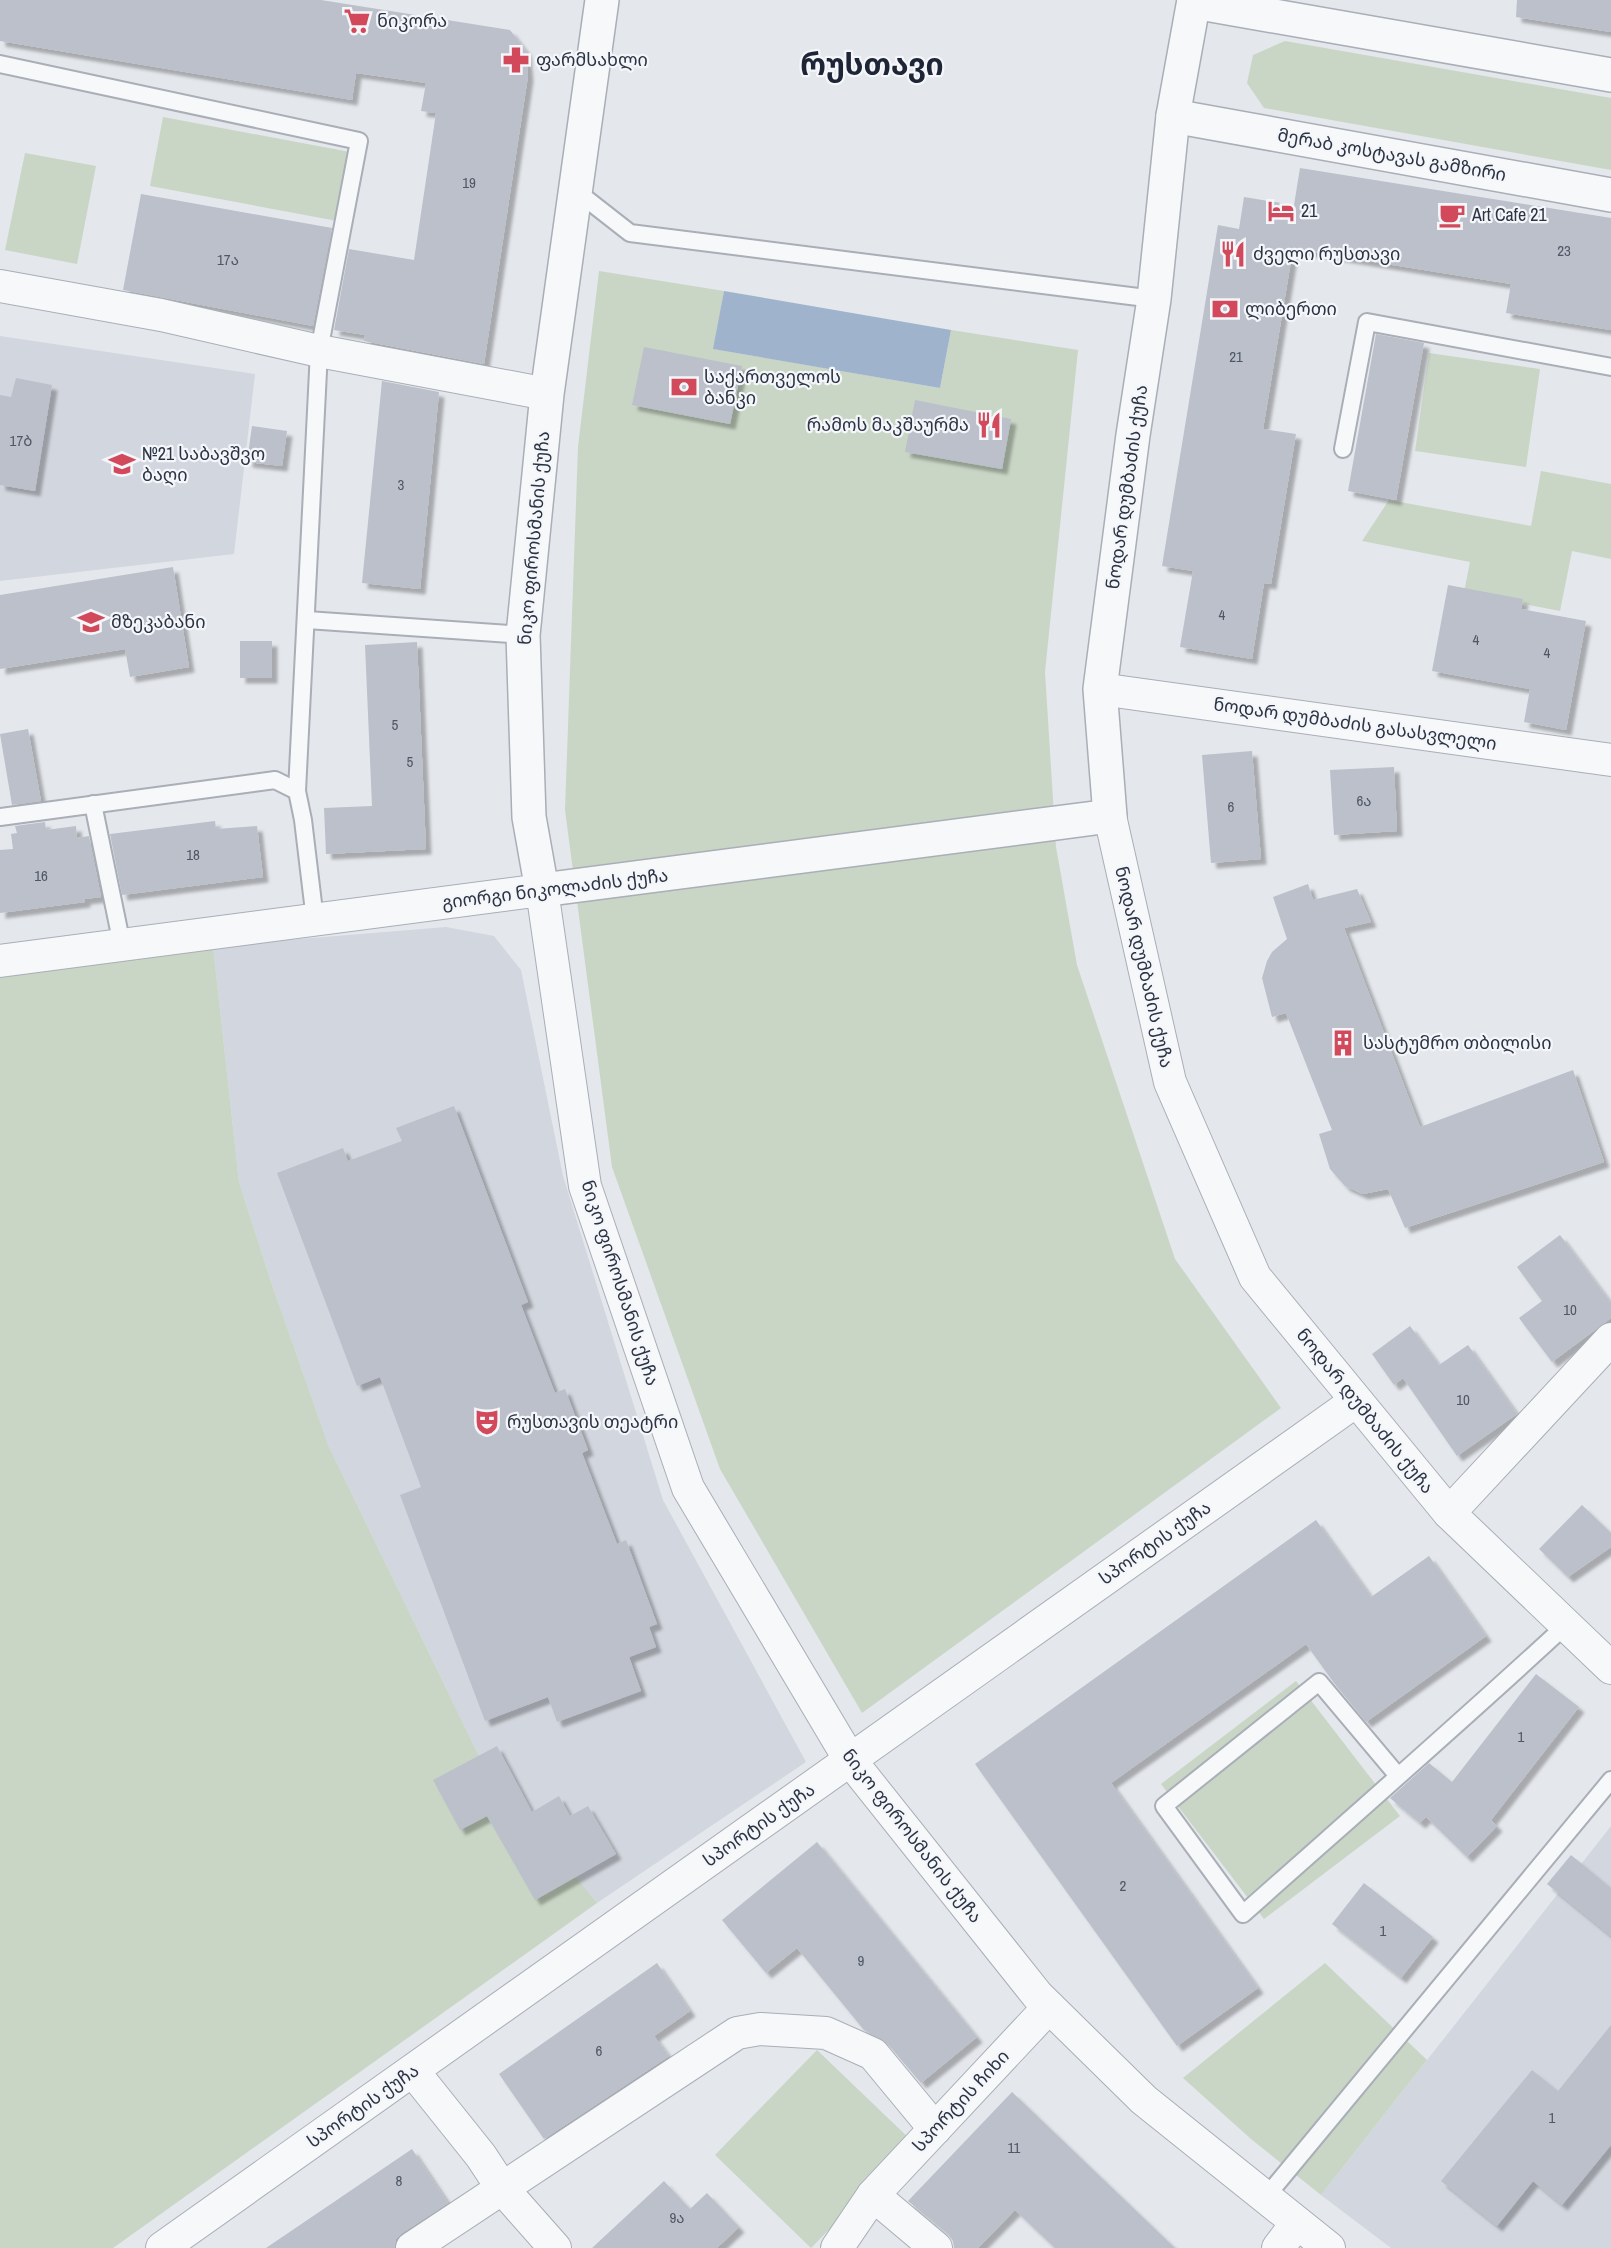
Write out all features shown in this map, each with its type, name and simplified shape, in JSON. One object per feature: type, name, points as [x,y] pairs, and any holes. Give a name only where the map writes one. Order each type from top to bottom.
[{"type":"street","points":[[1194,1],[1611,75]]},
{"type":"street","name":"ნოდარ დუმბაძის ქუჩა","points":[[1194,1],[1173,116],[1154,299],[1133,435],[1100,689],[1110,816],[1170,1082],[1255,1277],[1449,1513],[1611,1668]]},
{"type":"street","name":"ნიკო ფიროსმანის ქუჩა","points":[[598,2],[547,394],[523,635],[529,817],[542,890],[585,1186],[688,1488],[850,1760],[1038,1996],[1144,2100],[1329,2248]]},
{"type":"street","name":"მერაბ კოსტავას გამზირი","points":[[1173,116],[1611,195]]},
{"type":"street","points":[[0,286],[161,315],[319,351],[547,394]]},
{"type":"street","name":"ნოდარ დუმბაძის გასასვლელი","points":[[1100,689],[1611,760]]},
{"type":"street","name":"გიორგი ნიკოლაძის ქუჩა","points":[[0,961],[1110,816]]},
{"type":"street","points":[[1449,1513],[1611,1339]]},
{"type":"street","name":"სპორტის ქუჩა","points":[[162,2248],[1356,1401]]},
{"type":"street","name":"სპორტის ჩიხი","points":[[837,2248],[873,2195],[1049,2007]]},
{"type":"street","points":[[412,2248],[737,2033],[760,2029],[826,2033],[873,2054],[935,2129]]},
{"type":"street","points":[[412,2071],[481,2156],[502,2188],[555,2248]]},
{"type":"street","points":[[873,2195],[936,2248]]},
{"type":"street","points":[[1278,2248],[1297,2223]]},
{"type":"lane","points":[[0,64],[359,141],[319,351],[297,791],[303,820],[315,920]]},
{"type":"lane","points":[[575,190],[630,233],[1154,299]]},
{"type":"lane","points":[[1343,449],[1367,322],[1611,367]]},
{"type":"lane","points":[[307,620],[523,635]]},
{"type":"lane","points":[[0,817],[275,780],[297,791]]},
{"type":"lane","points":[[93,804],[122,945]]},
{"type":"lane","points":[[1398,1776],[1319,1682],[1164,1806],[1243,1914],[1398,1776],[1566,1625]]},
{"type":"lane","points":[[1265,2198],[1611,1780]]},
{"type":"shaded area","name":"№21 საბავშვო ბაღი","points":[[0,336],[255,374],[234,554],[0,581]]},
{"type":"shaded area","points":[[446,927],[494,936],[521,970],[563,1176],[663,1500],[806,1762],[597,1903],[478,1754],[329,1447],[271,1282],[239,1182],[213,946]]},
{"type":"shaded area","points":[[1611,1826],[1611,2248],[1391,2248],[1321,2195]]},
{"type":"green space","points":[[1285,41],[1611,98],[1611,170],[1264,108],[1247,83],[1253,55]]},
{"type":"green space","points":[[163,117],[366,155],[353,224],[150,186]]},
{"type":"green space","points":[[25,153],[96,166],[77,264],[5,250]]},
{"type":"green space","points":[[599,271],[724,291],[714,349],[940,388],[951,330],[1078,350],[1045,672],[1056,847],[1077,965],[1175,1259],[1281,1408],[862,1713],[720,1469],[612,1167],[565,810],[578,447]]},
{"type":"green space","points":[[1429,353],[1540,369],[1526,467],[1415,451]]},
{"type":"green space","points":[[1541,471],[1611,484],[1611,559],[1572,551],[1560,611],[1464,592],[1470,562],[1362,541],[1389,500],[1531,526]]},
{"type":"green space","points":[[213,946],[239,1182],[271,1282],[329,1447],[478,1754],[597,1903],[113,2248],[0,2248],[0,977]]},
{"type":"green space","points":[[1296,1681],[1400,1816],[1264,1919],[1161,1784]]},
{"type":"green space","points":[[1325,1963],[1427,2060],[1321,2195],[1251,2139],[1183,2078]]},
{"type":"green space","points":[[817,2050],[914,2143],[811,2248],[715,2155]]},
{"type":"water","points":[[724,291],[951,330],[940,388],[713,349]]},
{"type":"building","points":[[0,0],[321,0],[510,30],[526,51],[528,76],[484,364],[364,341],[365,335],[334,330],[349,249],[414,260],[436,113],[421,111],[426,83],[356,73],[352,100],[0,41]]},
{"type":"building","points":[[1517,0],[1611,0],[1611,32],[1516,17]]},
{"type":"building","points":[[1300,168],[1611,218],[1611,330],[1506,313],[1511,284],[1293,249],[1263,429],[1296,434],[1271,584],[1264,583],[1252,659],[1180,647],[1193,571],[1162,566],[1218,225],[1239,229],[1244,197],[1294,205]]},
{"type":"building","points":[[141,194],[332,228],[313,326],[123,290]]},
{"type":"building","points":[[1376,334],[1424,343],[1396,500],[1348,491]]},
{"type":"building","points":[[644,347],[742,366],[730,424],[632,405]]},
{"type":"building","points":[[16,378],[52,385],[35,491],[0,485],[0,395],[11,397]]},
{"type":"building","points":[[382,381],[439,392],[420,589],[362,583]]},
{"type":"building","points":[[915,400],[1011,419],[1002,469],[905,452]]},
{"type":"building","points":[[252,426],[287,431],[282,466],[247,462]]},
{"type":"building","name":"მზეკაბანი","points":[[173,567],[189,667],[130,677],[125,649],[0,669],[0,595]]},
{"type":"building","points":[[1448,585],[1523,599],[1521,609],[1586,621],[1566,730],[1524,722],[1530,689],[1432,671]]},
{"type":"building","points":[[240,641],[272,641],[272,678],[240,678]]},
{"type":"building","points":[[417,642],[426,849],[326,854],[324,808],[372,806],[365,645]]},
{"type":"building","points":[[28,729],[41,801],[12,805],[0,734]]},
{"type":"building","points":[[1252,751],[1261,859],[1211,863],[1202,755]]},
{"type":"building","points":[[1394,767],[1397,831],[1334,835],[1330,770]]},
{"type":"building","points":[[215,821],[216,829],[257,826],[263,877],[122,895],[110,834]]},
{"type":"building","points":[[45,822],[46,830],[76,826],[77,838],[89,836],[101,897],[85,899],[85,902],[0,913],[0,850],[13,849],[11,834],[17,833],[15,826]]},
{"type":"building","name":"სასტუმრო თბილისი","points":[[1308,884],[1313,900],[1357,889],[1371,922],[1344,928],[1420,1127],[1573,1070],[1604,1162],[1405,1228],[1388,1189],[1363,1194],[1345,1186],[1330,1169],[1319,1134],[1332,1130],[1286,1013],[1272,1017],[1262,978],[1272,952],[1287,939],[1273,897]]},
{"type":"building","name":"რუსთავის თეატრი","points":[[454,1106],[528,1302],[521,1305],[555,1393],[565,1389],[588,1450],[582,1453],[617,1544],[626,1540],[657,1624],[649,1627],[656,1647],[629,1657],[641,1691],[557,1722],[548,1697],[485,1721],[400,1495],[421,1487],[380,1377],[357,1386],[277,1173],[343,1148],[348,1161],[402,1141],[396,1128]]},
{"type":"building","points":[[1560,1235],[1611,1303],[1611,1318],[1552,1362],[1519,1318],[1542,1301],[1517,1267]]},
{"type":"building","points":[[1410,1326],[1439,1365],[1468,1345],[1517,1414],[1457,1456],[1403,1378],[1394,1385],[1372,1354]]},
{"type":"building","points":[[1582,1505],[1611,1533],[1611,1547],[1568,1577],[1539,1549]]},
{"type":"building","points":[[1316,1520],[1371,1597],[1429,1556],[1486,1636],[1366,1722],[1306,1644],[1111,1783],[1258,1988],[1177,2046],[975,1764]]},
{"type":"building","points":[[1536,1674],[1579,1707],[1491,1820],[1497,1826],[1467,1857],[1426,1817],[1420,1823],[1390,1798],[1429,1763],[1452,1782]]},
{"type":"building","points":[[497,1746],[532,1812],[559,1796],[570,1816],[588,1806],[616,1854],[535,1900],[487,1816],[460,1830],[433,1780]]},
{"type":"building","points":[[817,1842],[977,2037],[921,2083],[886,2042],[864,2030],[797,1948],[766,1973],[722,1920]]},
{"type":"building","points":[[1571,1855],[1611,1888],[1611,1936],[1547,1884]]},
{"type":"building","points":[[1364,1883],[1433,1937],[1401,1978],[1332,1924]]},
{"type":"building","points":[[657,1963],[690,2011],[654,2036],[669,2056],[544,2139],[499,2074]]},
{"type":"building","points":[[1611,2025],[1611,2145],[1562,2205],[1533,2181],[1497,2226],[1441,2181],[1532,2070],[1558,2091]]},
{"type":"building","points":[[1012,2092],[1175,2248],[1055,2248],[1015,2210],[978,2248],[954,2248],[953,2241],[948,2234],[908,2201]]},
{"type":"building","points":[[412,2149],[448,2203],[402,2233],[396,2239],[394,2248],[266,2248]]},
{"type":"building","points":[[664,2181],[690,2209],[707,2193],[739,2227],[717,2248],[592,2248]]},
{"type":"place","name":"ნიკორა","points":[[357,21]]},
{"type":"place","name":"ფარმსახლი","points":[[516,60]]},
{"type":"place","name":"21","points":[[1281,211]]},
{"type":"place","name":"Art Cafe 21","points":[[1452,215]]},
{"type":"place","name":"ძველი რუსთავი","points":[[1233,254]]},
{"type":"place","name":"ლიბერთი","points":[[1225,309]]},
{"type":"place","name":"საქართველოს ბანკი","points":[[684,387]]},
{"type":"place","name":"რამოს მაკშაურმა","points":[[989,425]]},
{"type":"place","name":"№21 საბავშვო ბაღი","points":[[122,464]]},
{"type":"place","name":"მზეკაბანი","points":[[91,622]]},
{"type":"place","name":"სასტუმრო თბილისი","points":[[1343,1043]]},
{"type":"place","name":"რუსთავის თეატრი","points":[[487,1422]]},
{"type":"district","name":"რუსთავი","points":[[872,65]]}]
